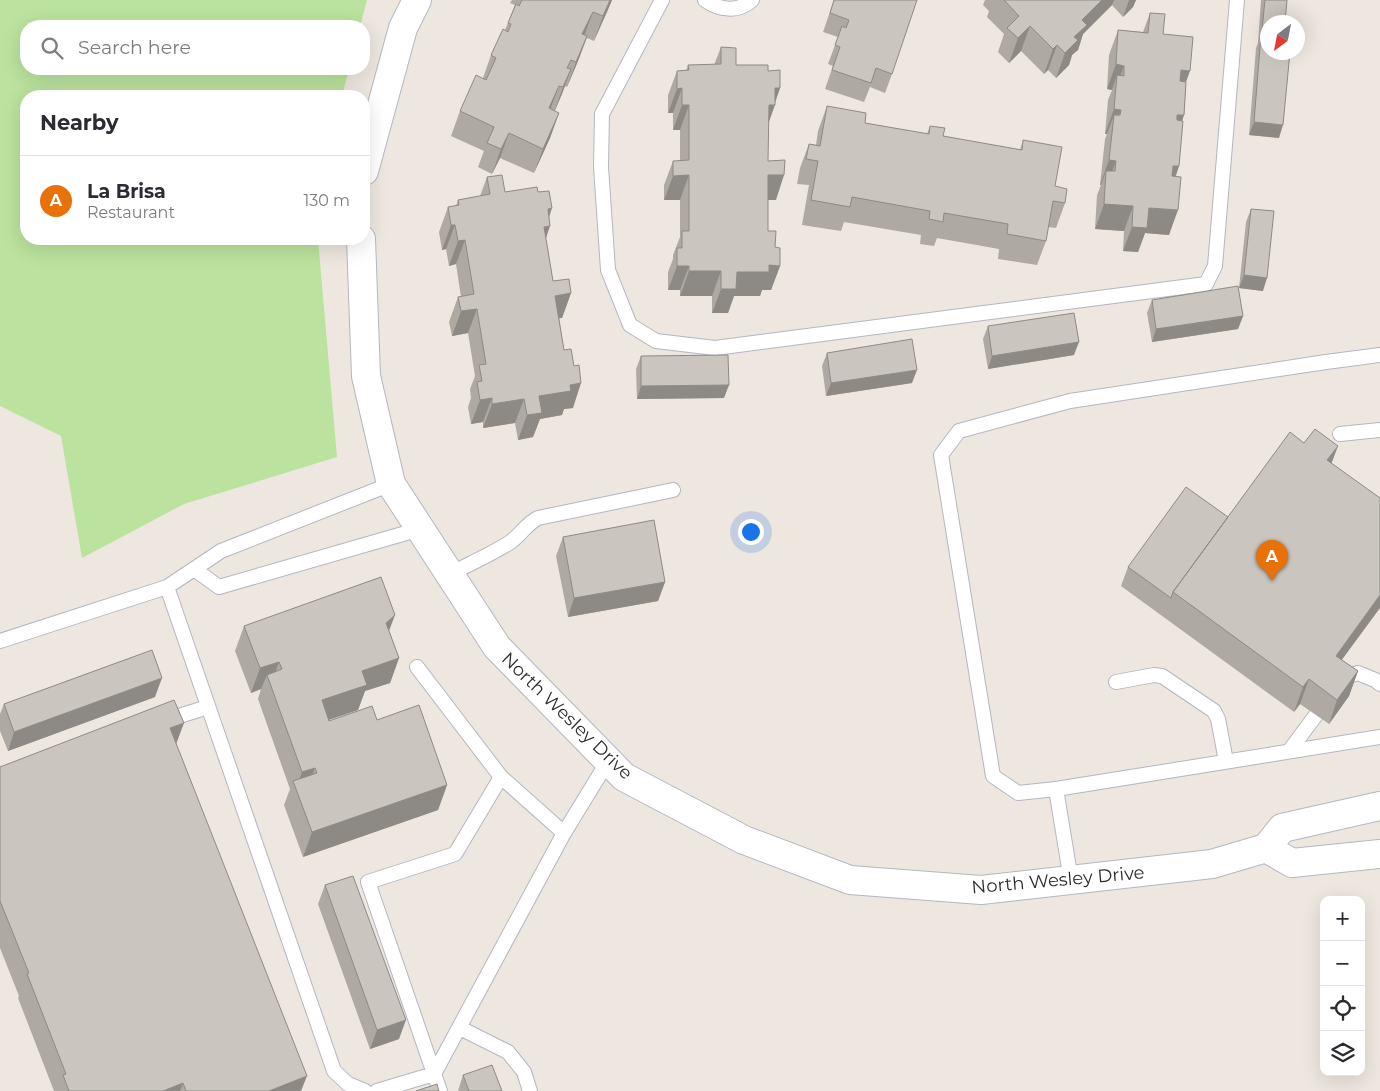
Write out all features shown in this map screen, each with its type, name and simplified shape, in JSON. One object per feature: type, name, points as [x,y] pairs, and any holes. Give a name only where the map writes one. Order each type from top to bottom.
[{"type":"street","points":[[370,148],[402,28],[417,0]]},
{"type":"street","name":"North Wesley Drive","points":[[361,245],[366,376],[391,484],[497,647],[624,777],[744,840],[850,880],[981,890],[1212,864],[1266,848]]},
{"type":"street","points":[[1380,806],[1282,828],[1266,848],[1292,863],[1380,854]]},
{"type":"lane","points":[[662,0],[602,114],[601,168],[608,270],[630,325],[656,341],[715,348],[1206,284],[1215,266],[1237,0]]},
{"type":"lane","points":[[705,0],[713,6],[724,9],[737,8],[752,0]]},
{"type":"lane","points":[[1380,355],[1070,401],[959,432],[941,455],[993,776],[1018,793],[1056,789],[1380,737]]},
{"type":"lane","points":[[1340,434],[1380,430]]},
{"type":"lane","points":[[0,641],[167,587],[221,551],[391,484]]},
{"type":"lane","points":[[450,574],[510,543],[522,533],[530,522],[538,518],[673,490]]},
{"type":"lane","points":[[194,569],[219,587],[420,528]]},
{"type":"lane","points":[[167,587],[334,1071],[346,1089],[366,1091]]},
{"type":"lane","points":[[417,667],[501,777],[564,833]]},
{"type":"lane","points":[[1338,688],[1345,677],[1358,673],[1380,684]]},
{"type":"lane","points":[[1116,682],[1154,675],[1162,676],[1214,711],[1218,719],[1226,762]]},
{"type":"lane","points":[[151,724],[208,707]]},
{"type":"lane","points":[[1290,750],[1316,715]]},
{"type":"lane","points":[[377,1091],[434,1074],[564,833],[608,760]]},
{"type":"lane","points":[[440,1091],[368,882],[455,854],[501,777]]},
{"type":"lane","points":[[1056,789],[1071,880]]},
{"type":"lane","points":[[460,1028],[508,1052],[524,1072],[530,1091]]},
{"type":"green space","points":[[0,0],[367,0],[362,20],[20,20],[20,75],[347,75],[344,90],[20,90],[20,245],[319,245],[337,457],[184,504],[82,558],[61,436],[0,406]]},
{"type":"building","points":[[522,0],[610,0],[603,16],[593,12],[582,34],[587,36],[576,62],[571,60],[567,68],[571,69],[563,87],[559,86],[549,108],[559,113],[543,149],[509,133],[501,149],[487,143],[494,127],[460,111],[476,75],[486,80],[496,58],[491,55],[503,29],[508,32],[511,24],[508,23],[516,4],[519,6]]},
{"type":"building","points":[[834,0],[917,0],[892,74],[876,68],[871,83],[832,70],[840,47],[835,45],[842,26],[846,28],[849,20],[830,13]]},
{"type":"building","points":[[1004,0],[1102,0],[1082,20],[1087,25],[1074,37],[1078,40],[1065,53],[1057,45],[1053,49],[1030,26],[1018,38],[1007,28],[1019,16]]},
{"type":"building","points":[[1265,0],[1287,0],[1286,15],[1264,15]]},
{"type":"building","points":[[1150,13],[1165,14],[1163,34],[1193,37],[1190,71],[1181,70],[1180,81],[1186,82],[1184,115],[1177,115],[1177,120],[1183,121],[1179,166],[1173,166],[1172,176],[1181,177],[1178,210],[1149,208],[1147,228],[1132,227],[1133,206],[1104,204],[1106,171],[1115,171],[1116,161],[1109,160],[1114,115],[1120,115],[1121,110],[1114,109],[1117,75],[1124,76],[1124,66],[1116,64],[1118,30],[1148,33]]},
{"type":"building","points":[[721,47],[736,48],[736,65],[768,65],[768,71],[780,70],[780,88],[775,88],[775,105],[769,105],[768,161],[785,160],[784,175],[768,175],[768,231],[776,231],[775,247],[780,248],[780,266],[769,265],[769,272],[737,272],[736,289],[721,289],[721,271],[689,271],[689,266],[677,266],[677,248],[682,248],[682,231],[689,231],[689,175],[673,176],[673,161],[689,160],[689,105],[682,105],[682,88],[677,89],[677,71],[689,70],[688,65],[721,64]]},
{"type":"building","points":[[1260,47],[1260,60],[1289,60],[1283,125],[1254,122]]},
{"type":"building","points":[[827,106],[866,113],[865,123],[929,134],[930,126],[945,128],[943,136],[1022,150],[1023,140],[1062,147],[1055,186],[1067,189],[1065,203],[1053,201],[1046,241],[1007,234],[1008,224],[944,213],[943,222],[929,219],[930,211],[852,197],[850,207],[811,200],[818,161],[806,159],[809,144],[820,146]]},
{"type":"building","points":[[502,175],[505,192],[537,187],[538,192],[549,191],[552,208],[548,209],[550,226],[544,227],[553,281],[569,279],[571,293],[555,296],[564,350],[571,349],[574,366],[579,365],[581,383],[570,385],[571,391],[539,396],[542,413],[527,415],[524,399],[492,404],[492,398],[480,400],[477,382],[482,381],[479,365],[486,364],[477,309],[461,311],[458,297],[474,294],[465,240],[458,241],[455,225],[451,225],[448,207],[459,205],[458,200],[490,194],[487,177]]},
{"type":"building","points":[[1251,209],[1274,211],[1267,278],[1244,275]]},
{"type":"building","points":[[1238,286],[1243,316],[1156,329],[1152,300]]},
{"type":"building","points":[[1074,313],[1079,342],[992,356],[988,326]]},
{"type":"building","points":[[912,339],[917,370],[831,383],[827,353]]},
{"type":"building","points":[[728,355],[729,385],[641,386],[641,356]]},
{"type":"building","points":[[1315,429],[1338,446],[1327,460],[1380,498],[1380,595],[1336,656],[1358,671],[1337,700],[1309,679],[1303,687],[1173,592],[1290,432],[1304,443]]},
{"type":"building","points":[[1186,487],[1228,517],[1173,592],[1171,598],[1128,567]]},
{"type":"building","points":[[654,520],[665,582],[574,598],[563,537]]},
{"type":"building","points":[[381,577],[395,615],[386,623],[399,658],[362,671],[367,685],[322,700],[329,721],[372,706],[377,720],[419,705],[447,785],[312,832],[293,781],[317,773],[315,768],[302,772],[267,675],[282,669],[279,662],[260,668],[244,626]]},
{"type":"building","points":[[152,650],[162,678],[14,732],[4,704]]},
{"type":"building","points":[[174,700],[184,723],[170,728],[307,1076],[269,1091],[186,1091],[183,1083],[163,1091],[69,1091],[63,1075],[66,1074],[0,901],[0,767]]},
{"type":"building","points":[[353,876],[406,1020],[377,1030],[325,885]]},
{"type":"building","points":[[492,1065],[502,1091],[469,1091],[463,1075]]},
{"type":"building","points":[[437,1084],[439,1091],[416,1091]]},
{"type":"place","name":"La Brisa","points":[[1272,581]]}]
